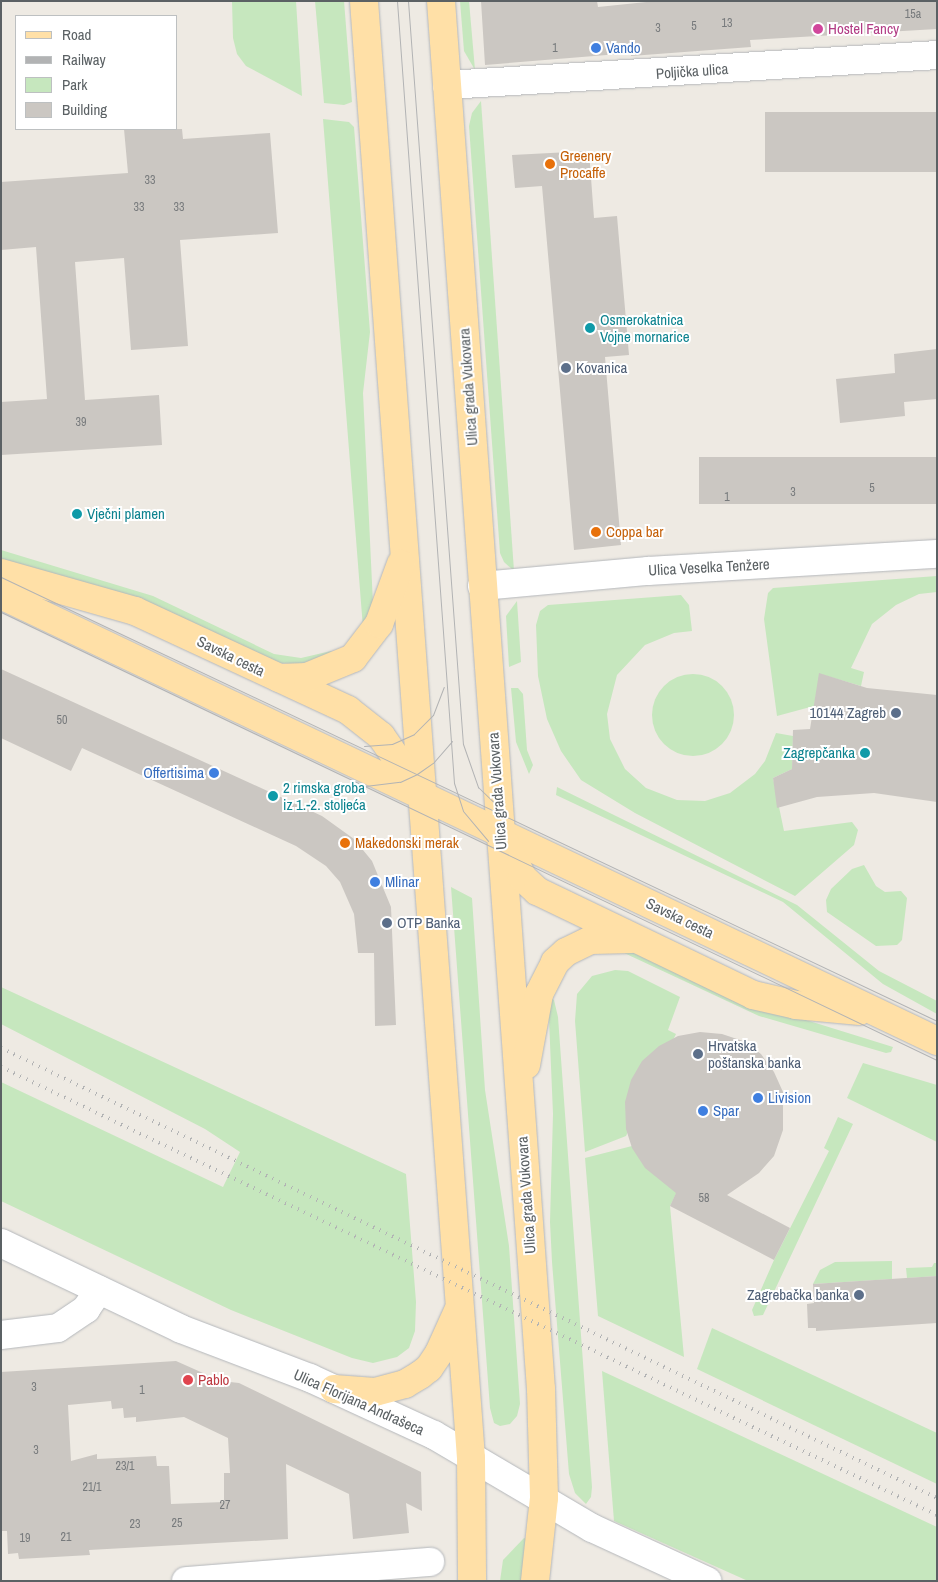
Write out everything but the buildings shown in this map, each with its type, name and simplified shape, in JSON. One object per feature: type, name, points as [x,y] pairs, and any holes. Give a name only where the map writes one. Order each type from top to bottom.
[{"type":"main road","points":[[364,1],[471,1458],[472,1581]]},
{"type":"main road","name":"Ulica grada Vukovara","points":[[441,1],[541,1389],[544,1498],[535,1581]]},
{"type":"main road","points":[[277,678],[307,677],[353,658],[379,624],[398,575],[405,546]]},
{"type":"main road","name":"Savska cesta","points":[[1,573],[135,611],[348,710],[369,724],[394,751],[423,796]]},
{"type":"main road","name":"Savska cesta","points":[[1,595],[937,1041]]},
{"type":"main road","points":[[500,833],[529,885],[752,995],[796,1005],[877,1012]]},
{"type":"main road","points":[[519,1091],[532,1042],[538,994],[552,966],[566,952],[591,940],[605,937],[636,939]]},
{"type":"main road","points":[[334,1389],[375,1392],[405,1384],[420,1375],[429,1368],[440,1353],[460,1305]]},
{"type":"street","name":"Poljička ulica","points":[[447,85],[937,55]]},
{"type":"street","name":"Ulica Veselka Tenžere","points":[[482,586],[648,570],[937,554]]},
{"type":"street","name":"Ulica Florijana Andrašeca","points":[[1,1243],[181,1329],[334,1389],[434,1435],[471,1458],[544,1498],[592,1528],[707,1581]]},
{"type":"street","points":[[1,1335],[58,1328],[86,1309],[99,1290]]},
{"type":"street","points":[[186,1581],[430,1562]]},
{"type":"green space","points":[[232,1],[296,1],[302,96],[246,66],[237,54],[233,38]]},
{"type":"green space","points":[[315,1],[344,1],[352,102],[344,105],[324,103]]},
{"type":"green space","points":[[460,1],[469,1],[475,70],[464,51]]},
{"type":"green space","points":[[481,101],[514,571],[504,562],[500,553],[469,126],[472,113]]},
{"type":"green space","points":[[323,119],[349,122],[354,127],[370,332],[363,393],[373,604],[363,628]]},
{"type":"green space","points":[[1,550],[153,596],[274,654],[301,658],[331,651],[336,656],[301,665],[280,663],[142,601],[1,559]]},
{"type":"green space","points":[[937,576],[937,592],[919,594],[896,605],[872,624],[851,668],[864,672],[861,686],[820,674],[814,706],[777,716],[764,619],[768,593],[773,588]]},
{"type":"green space","points":[[681,595],[689,605],[692,631],[674,633],[645,645],[617,675],[607,714],[610,739],[625,769],[646,788],[677,800],[705,801],[730,793],[755,774],[765,761],[776,733],[793,736],[792,769],[773,778],[784,831],[852,822],[858,830],[854,845],[795,896],[635,813],[581,780],[561,751],[547,719],[538,676],[536,625],[540,611],[548,605]]},
{"type":"green space","points":[[517,601],[521,662],[509,667],[506,616]]},
{"type":"green space","points":[[693,674],[709,677],[722,686],[731,699],[734,715],[731,731],[722,744],[709,753],[693,756],[677,753],[664,744],[655,731],[652,715],[655,699],[664,686],[677,677]]},
{"type":"green space","points":[[511,688],[518,688],[523,694],[527,750],[533,765],[529,774],[516,742]]},
{"type":"green space","points":[[557,787],[797,905],[879,971],[937,1001],[937,1014],[883,984],[783,902],[556,795]]},
{"type":"green space","points":[[864,865],[876,886],[885,892],[901,891],[907,898],[902,940],[897,945],[876,946],[827,912],[826,900],[831,889],[852,869]]},
{"type":"green space","points":[[451,887],[472,898],[485,1090],[509,1246],[520,1404],[517,1416],[510,1424],[500,1426],[494,1423],[490,1408]]},
{"type":"green space","points":[[607,945],[625,945],[777,1011],[893,1047],[891,1052],[886,1053],[759,1016]]},
{"type":"green space","points":[[615,970],[628,971],[680,997],[668,1030],[676,1034],[626,1136],[585,1152],[575,1021],[577,994],[592,976]]},
{"type":"green space","points":[[1,987],[406,1174],[416,1302],[415,1331],[409,1348],[397,1357],[373,1363],[352,1358],[231,1310],[1,1201],[1,1082],[223,1187],[240,1152],[205,1129],[1,1024]]},
{"type":"green space","points":[[548,996],[554,1000],[558,1017],[592,1487],[591,1497],[586,1504],[575,1493],[569,1474],[552,1262],[550,1222],[553,1114]]},
{"type":"green space","points":[[863,1063],[937,1085],[937,1142],[847,1098]]},
{"type":"green space","points":[[838,1117],[853,1124],[763,1315],[754,1316],[752,1310],[774,1260],[829,1151],[824,1148]]},
{"type":"green space","points":[[632,1146],[686,1174],[670,1206],[684,1357],[598,1316],[585,1158]]},
{"type":"green space","points":[[892,1261],[892,1279],[813,1284],[820,1270],[835,1262]]},
{"type":"green space","points":[[934,1263],[937,1263],[937,1276],[907,1278],[906,1268],[932,1267]]},
{"type":"green space","points":[[712,1328],[937,1433],[937,1484],[697,1369]]},
{"type":"green space","points":[[602,1371],[937,1527],[937,1581],[748,1581],[614,1521]]},
{"type":"green space","points":[[524,1538],[530,1540],[522,1581],[500,1581],[503,1560]]},
{"type":"tram line","points":[[397,1],[454,783],[463,811],[488,841]]},
{"type":"tram line","points":[[408,1],[463,744],[478,787],[503,811]]},
{"type":"tram line","points":[[1,577],[937,1021]]},
{"type":"tram line","points":[[1,612],[937,1060]]},
{"type":"tram line","points":[[364,746],[392,744],[414,734],[433,715],[444,687]]},
{"type":"tram line","points":[[365,786],[400,782],[417,774],[433,763],[452,741]]},
{"type":"railway","points":[[1,1048],[937,1498]]},
{"type":"railway","points":[[1,1067],[937,1515]]},
{"type":"place","name":"Hostel Fancy","points":[[818,29]]},
{"type":"place","name":"Vando","points":[[596,48]]},
{"type":"place","name":"Greenery Procaffe","points":[[550,164]]},
{"type":"place","name":"Osmerokatnica Vojne mornarice","points":[[590,328]]},
{"type":"place","name":"Kovanica","points":[[566,368]]},
{"type":"place","name":"Vječni plamen","points":[[77,514]]},
{"type":"place","name":"Coppa bar","points":[[596,532]]},
{"type":"place","name":"10144 Zagreb","points":[[896,713]]},
{"type":"place","name":"Zagrepčanka","points":[[865,753]]},
{"type":"place","name":"Offertisima","points":[[214,773]]},
{"type":"place","name":"2 rimska groba iz 1.-2. stoljeća","points":[[273,796]]},
{"type":"place","name":"Makedonski merak","points":[[345,843]]},
{"type":"place","name":"Mlinar","points":[[375,882]]},
{"type":"place","name":"OTP Banka","points":[[387,923]]},
{"type":"place","name":"Hrvatska poštanska banka","points":[[698,1054]]},
{"type":"place","name":"Livision","points":[[758,1098]]},
{"type":"place","name":"Spar","points":[[703,1111]]},
{"type":"place","name":"Zagrebačka banka","points":[[859,1295]]},
{"type":"place","name":"Pablo","points":[[188,1380]]}]
